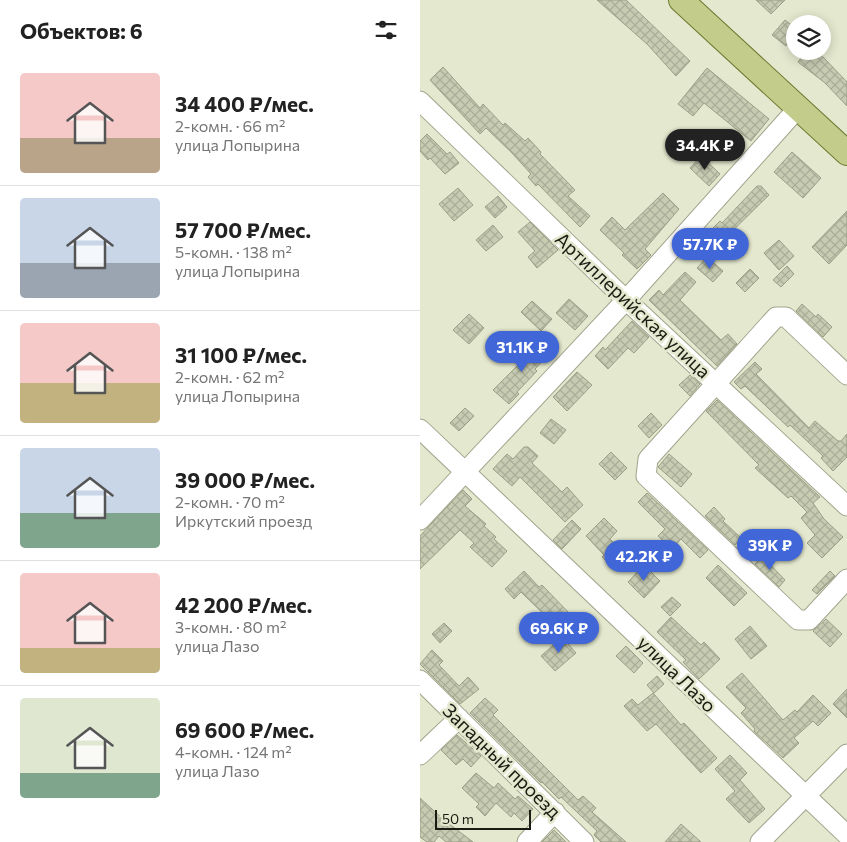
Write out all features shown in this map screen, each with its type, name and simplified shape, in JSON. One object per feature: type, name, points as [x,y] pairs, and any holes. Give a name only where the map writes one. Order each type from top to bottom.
[{"type":"main road","points":[[681,0],[847,153]]},
{"type":"street","name":"Артиллерийская улица","points":[[420,101],[626,300],[847,506]]},
{"type":"street","points":[[420,520],[626,300],[798,108]]},
{"type":"street","points":[[847,375],[786,317],[776,317],[648,459],[646,476],[798,620],[809,620],[847,579]]},
{"type":"street","name":"улица Лазо","points":[[420,430],[847,835]]},
{"type":"street","name":"Западный проезд","points":[[420,680],[584,842]]},
{"type":"street","points":[[420,754],[459,718]]},
{"type":"street","points":[[760,842],[847,754]]},
{"type":"street","points":[[527,842],[555,812]]},
{"type":"building","points":[[597,0],[626,0],[690,61],[676,76],[647,44]]},
{"type":"building","points":[[756,0],[785,0],[771,14]]},
{"type":"building","points":[[785,20],[786,21],[786,46],[772,35]]},
{"type":"building","points":[[800,60],[826,60],[847,82],[847,106],[825,83],[798,62]]},
{"type":"building","points":[[443,67],[480,108],[483,104],[503,125],[505,123],[525,141],[528,138],[541,152],[540,154],[575,190],[568,196],[590,216],[580,227],[538,184],[536,186],[528,177],[531,174],[512,153],[486,128],[480,134],[430,80]]},
{"type":"building","points":[[707,68],[769,119],[751,141],[704,103],[693,116],[678,104]]},
{"type":"building","points":[[427,134],[447,154],[450,152],[459,163],[445,174],[430,158],[428,160],[420,151],[420,141]]},
{"type":"building","points":[[792,152],[821,178],[803,198],[774,172]]},
{"type":"building","points":[[701,156],[720,174],[709,186],[690,168]]},
{"type":"building","points":[[757,186],[761,186],[769,195],[718,245],[707,234],[720,221],[722,223]]},
{"type":"building","points":[[458,188],[473,205],[454,221],[439,204]]},
{"type":"building","points":[[663,193],[679,209],[645,249],[651,255],[637,269],[622,255],[624,253],[600,230],[612,217],[625,230]]},
{"type":"building","points":[[498,196],[507,207],[495,218],[485,207]]},
{"type":"building","points":[[847,211],[847,245],[829,264],[812,247]]},
{"type":"building","points":[[530,222],[558,250],[537,268],[528,257],[535,251],[518,232]]},
{"type":"building","points":[[493,225],[503,237],[486,251],[476,240]]},
{"type":"building","points":[[779,240],[794,256],[779,270],[764,253]]},
{"type":"building","points":[[707,257],[723,271],[713,282],[697,268]]},
{"type":"building","points":[[787,266],[794,274],[781,287],[773,280]]},
{"type":"building","points":[[750,269],[759,278],[745,292],[736,283]]},
{"type":"building","points":[[685,272],[696,282],[680,300],[721,340],[728,334],[737,344],[717,366],[649,300],[659,290],[663,295]]},
{"type":"building","points":[[569,299],[588,316],[575,330],[556,313]]},
{"type":"building","points":[[532,301],[552,319],[541,331],[521,312]]},
{"type":"building","points":[[802,304],[816,317],[818,314],[832,327],[823,337],[796,311]]},
{"type":"building","points":[[469,314],[484,328],[469,344],[453,330]]},
{"type":"building","points":[[632,321],[649,337],[634,353],[628,348],[608,369],[595,356],[603,347],[605,350]]},
{"type":"building","points":[[536,340],[550,353],[535,369],[537,371],[517,392],[519,394],[509,404],[493,390],[529,354],[526,351]]},
{"type":"building","points":[[755,362],[762,369],[756,374],[809,428],[815,421],[838,441],[841,441],[847,434],[847,457],[833,471],[821,458],[823,456],[790,425],[788,427],[745,386],[741,389],[734,382]]},
{"type":"building","points":[[577,372],[592,385],[567,411],[553,397]]},
{"type":"building","points":[[690,375],[700,384],[690,396],[679,385]]},
{"type":"building","points":[[717,400],[820,497],[813,503],[824,519],[843,537],[822,558],[807,543],[815,535],[801,518],[807,512],[791,496],[788,498],[755,468],[759,465],[706,411]]},
{"type":"building","points":[[465,408],[474,416],[459,431],[450,423]]},
{"type":"building","points":[[651,413],[662,425],[649,438],[638,426]]},
{"type":"building","points":[[551,419],[566,430],[554,444],[540,433]]},
{"type":"building","points":[[524,447],[528,447],[538,456],[532,463],[562,492],[567,487],[583,505],[565,522],[520,477],[512,486],[493,469],[507,454],[513,459]]},
{"type":"building","points":[[611,452],[627,468],[615,480],[599,464]]},
{"type":"building","points":[[669,454],[692,474],[681,487],[658,467]]},
{"type":"building","points":[[463,490],[472,499],[465,506],[486,524],[484,526],[496,537],[494,539],[507,551],[492,567],[470,547],[474,543],[460,530],[420,569],[420,536]]},
{"type":"building","points":[[647,493],[708,550],[700,558],[681,539],[672,549],[658,536],[665,529],[638,502]]},
{"type":"building","points":[[714,507],[725,519],[723,521],[741,538],[735,545],[705,516]]},
{"type":"building","points":[[604,518],[617,531],[610,539],[625,554],[612,567],[602,557],[604,555],[586,536]]},
{"type":"building","points":[[572,520],[581,529],[562,549],[553,540]]},
{"type":"building","points":[[762,556],[785,580],[779,587],[755,564]]},
{"type":"building","points":[[644,565],[660,581],[644,598],[628,582]]},
{"type":"building","points":[[718,565],[747,593],[734,606],[706,578]]},
{"type":"building","points":[[524,571],[539,587],[542,585],[571,615],[558,628],[521,592],[514,599],[505,589]]},
{"type":"building","points":[[830,571],[835,576],[817,594],[812,590]]},
{"type":"building","points":[[672,597],[681,605],[670,616],[661,607]]},
{"type":"building","points":[[671,617],[701,645],[704,642],[720,659],[699,679],[683,662],[686,660],[657,632]]},
{"type":"building","points":[[826,619],[842,634],[830,647],[813,631]]},
{"type":"building","points":[[444,623],[452,631],[440,643],[432,634]]},
{"type":"building","points":[[750,626],[767,646],[751,659],[735,639]]},
{"type":"building","points":[[562,637],[576,653],[555,671],[541,656]]},
{"type":"building","points":[[626,646],[643,663],[634,673],[616,656]]},
{"type":"building","points":[[432,650],[443,661],[439,665],[459,686],[468,677],[479,689],[460,704],[420,664]]},
{"type":"building","points":[[742,673],[783,720],[795,710],[797,712],[813,695],[831,713],[818,726],[813,721],[794,738],[799,743],[783,758],[754,731],[755,729],[741,713],[746,708],[726,687]]},
{"type":"building","points":[[657,676],[664,684],[654,693],[647,685]]},
{"type":"building","points":[[847,689],[847,718],[833,704]]},
{"type":"building","points":[[653,693],[681,725],[684,723],[717,758],[701,773],[656,724],[647,731],[624,706],[632,699],[638,705]]},
{"type":"building","points":[[485,698],[498,710],[493,715],[578,800],[583,796],[596,808],[592,812],[626,842],[601,842],[594,835],[597,831],[561,797],[559,799],[541,783],[470,713]]},
{"type":"building","points":[[457,735],[481,756],[471,767],[463,759],[456,765],[441,750]]},
{"type":"building","points":[[730,755],[747,773],[740,780],[765,809],[749,823],[726,799],[735,791],[715,769]]},
{"type":"building","points":[[476,773],[494,788],[498,783],[515,799],[518,796],[533,809],[522,821],[514,813],[511,817],[496,803],[485,816],[476,807],[479,804],[462,788]]},
{"type":"building","points":[[420,798],[444,820],[473,842],[446,842],[439,836],[434,842],[427,842],[420,837]]},
{"type":"building","points":[[681,824],[701,842],[665,842]]},
{"type":"building","points":[[554,830],[566,842],[542,842]]}]
